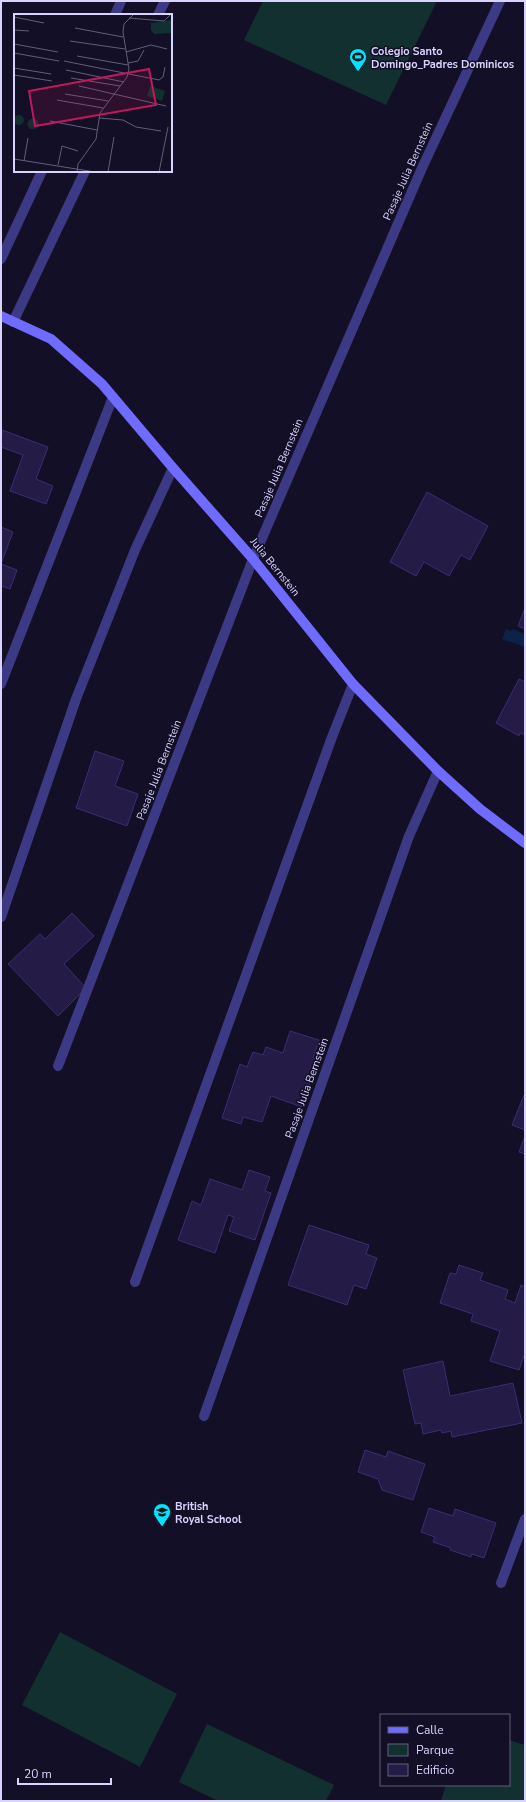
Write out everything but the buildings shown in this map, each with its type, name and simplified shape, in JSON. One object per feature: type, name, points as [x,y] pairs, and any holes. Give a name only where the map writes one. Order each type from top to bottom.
[{"type":"street","points":[[115,14],[121,1]]},
{"type":"street","points":[[158,14],[165,1]]},
{"type":"street","name":"Pasaje Julia Bernstein","points":[[58,1066],[253,559],[422,168],[500,1]]},
{"type":"street","points":[[1,259],[42,172]]},
{"type":"street","points":[[13,322],[85,172]]},
{"type":"street","name":"Julia Bernstein","points":[[1,316],[51,339],[102,384],[172,468],[253,559],[353,684],[438,771],[490,817],[525,843]]},
{"type":"street","points":[[1,684],[113,397]]},
{"type":"street","points":[[1,917],[76,699],[135,550],[172,468]]},
{"type":"street","points":[[135,1282],[332,736],[353,684]]},
{"type":"street","name":"Pasaje Julia Bernstein","points":[[204,1416],[409,836],[438,771]]},
{"type":"street","points":[[501,1583],[525,1519]]},
{"type":"green space","name":"Colegio Santo Domingo_Padres Dominicos","points":[[263,1],[437,1],[386,105],[244,40]]},
{"type":"green space","points":[[60,1632],[177,1694],[140,1767],[22,1705]]},
{"type":"green space","points":[[207,1724],[334,1785],[326,1801],[218,1801],[179,1782]]},
{"type":"green space","points":[[510,1740],[525,1745],[525,1801],[441,1801],[446,1786],[510,1786]]},
{"type":"water","points":[[506,629],[511,631],[513,629],[525,634],[525,647],[502,639]]},
{"type":"place","name":"Colegio Santo Domingo_Padres Dominicos","points":[[358,72]]},
{"type":"place","name":"British Royal School","points":[[162,1527]]}]
